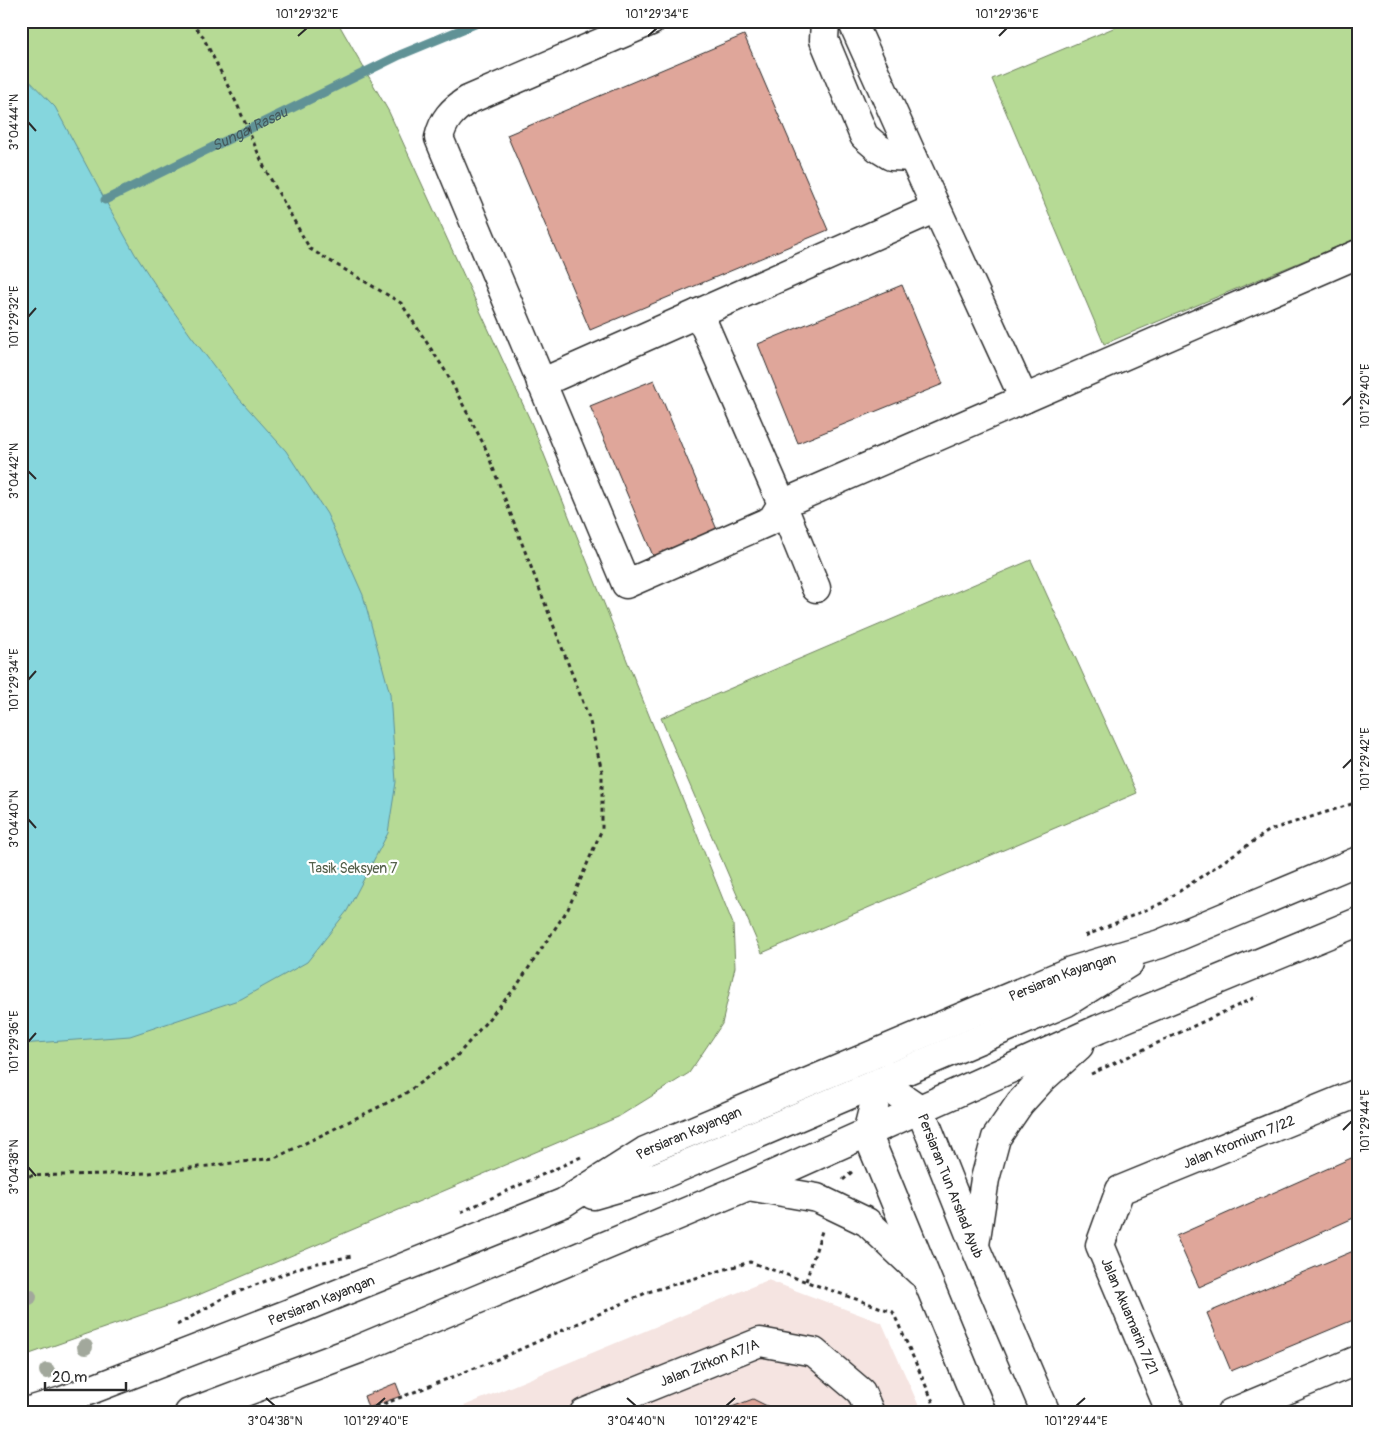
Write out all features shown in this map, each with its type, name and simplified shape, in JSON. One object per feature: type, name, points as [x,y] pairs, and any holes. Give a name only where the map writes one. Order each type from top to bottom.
[{"type":"main road","points":[[650,21],[457,106],[442,126],[439,138],[626,584],[772,520],[782,504],[1358,254]]},
{"type":"main road","points":[[825,21],[824,40],[864,136],[891,156],[912,158]]},
{"type":"main road","points":[[852,21],[912,158],[1024,400]]},
{"type":"main road","points":[[541,383],[936,208]]},
{"type":"main road","points":[[699,314],[782,504],[816,588]]},
{"type":"main road","name":"Persiaran Kayangan","points":[[23,1413],[62,1400],[295,1311],[563,1203],[645,1151],[1070,971],[1160,944],[1358,861]]},
{"type":"main road","points":[[189,1413],[359,1349],[748,1186],[1099,1029],[1358,922]]},
{"type":"main road","points":[[563,1203],[659,1176],[1067,1002],[1160,944]]},
{"type":"main road","points":[[975,1247],[985,1179],[996,1138],[1020,1103],[1041,1080],[1099,1029]]},
{"type":"main road","points":[[880,1082],[868,1133],[982,1413]]},
{"type":"main road","name":"Persiaran Tun Arshad Ayub","points":[[880,1082],[920,1109],[975,1247],[1046,1413]]},
{"type":"main road","name":"Jalan Kromium 7/22","points":[[1120,1190],[1358,1093]]},
{"type":"main road","points":[[748,1186],[817,1198],[867,1222],[927,1278]]},
{"type":"main road","name":"Jalan Akuamarin 7/21","points":[[1120,1190],[1100,1245],[1171,1413]]},
{"type":"main road","name":"Jalan Zirkon A7/A","points":[[584,1413],[760,1342],[814,1352],[861,1392],[870,1413]]},
{"type":"main road","points":[[1231,1413],[1358,1360]]},
{"type":"path","points":[[21,1176],[149,1173],[275,1158],[403,1095],[456,1057],[516,987],[568,909],[602,829],[602,771],[589,718],[485,447],[446,372],[401,302],[310,248],[265,169],[237,104],[202,35],[191,21]]},
{"type":"path","points":[[361,1413],[503,1357],[648,1292],[750,1262],[894,1312],[938,1413]]},
{"type":"shaded area","points":[[768,1280],[882,1323],[922,1413],[447,1413]]},
{"type":"green space","name":"Tasik Seksyen 7","points":[[21,21],[337,21],[389,112],[531,422],[733,924],[735,967],[722,1024],[689,1073],[618,1117],[196,1296],[21,1357]]},
{"type":"green space","points":[[1130,21],[1358,21],[1358,238],[1104,344],[992,79]]},
{"type":"green space","points":[[1031,560],[1137,793],[762,953],[661,718]]},
{"type":"water","name":"Tasik Seksyen 7","points":[[21,72],[55,107],[135,254],[162,295],[235,394],[286,451],[327,514],[363,595],[390,694],[396,782],[388,833],[347,911],[307,962],[241,999],[130,1036],[21,1044]]},
{"type":"building","points":[[744,35],[828,230],[590,330],[507,135]]},
{"type":"building","points":[[902,285],[943,384],[798,443],[758,344]]},
{"type":"building","points":[[654,380],[718,532],[654,558],[590,406]]},
{"type":"building","points":[[1358,1155],[1358,1216],[1199,1287],[1176,1236]]},
{"type":"building","points":[[1358,1249],[1358,1318],[1231,1371],[1207,1313]]},
{"type":"building","points":[[396,1383],[401,1396],[368,1408],[364,1396]]},
{"type":"building","points":[[753,1399],[781,1413],[716,1413]]},
{"type":"waterway","name":"Sungai Rasau","points":[[105,200],[400,55],[482,21]]}]
